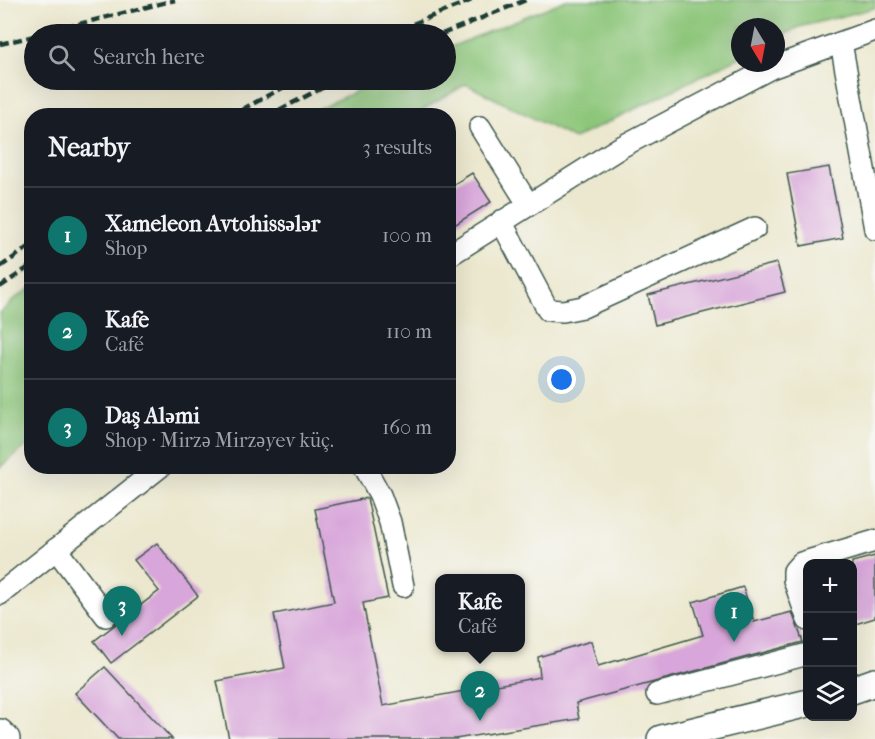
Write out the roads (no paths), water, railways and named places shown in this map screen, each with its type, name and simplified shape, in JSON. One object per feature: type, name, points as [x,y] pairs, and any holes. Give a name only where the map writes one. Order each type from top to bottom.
[{"type":"main road","points":[[857,690],[875,682]]},
{"type":"main road","points":[[857,692],[875,690]]},
{"type":"main road","points":[[661,739],[803,704]]},
{"type":"main road","points":[[0,733],[6,739]]},
{"type":"lane","points":[[456,251],[621,147],[771,68],[875,30]]},
{"type":"lane","points":[[841,43],[875,229]]},
{"type":"lane","points":[[480,127],[528,204]]},
{"type":"lane","points":[[501,221],[548,309],[563,311],[583,307],[755,228]]},
{"type":"lane","points":[[2,589],[151,474]]},
{"type":"lane","points":[[368,474],[380,495],[390,522],[403,586]]},
{"type":"lane","points":[[805,613],[794,580],[794,571],[801,563],[875,541]]},
{"type":"lane","points":[[56,549],[106,616]]},
{"type":"lane","points":[[657,694],[803,655]]},
{"type":"railway","points":[[79,24],[175,0]]},
{"type":"railway","points":[[413,24],[472,0]]},
{"type":"railway","points":[[456,28],[526,0]]},
{"type":"railway","points":[[0,44],[24,38]]},
{"type":"railway","points":[[245,108],[278,90]]},
{"type":"railway","points":[[283,108],[318,90]]},
{"type":"railway","points":[[0,267],[24,250]]},
{"type":"railway","points":[[0,287],[24,270]]},
{"type":"place","name":"Daş Aləmi","points":[[122,636]]},
{"type":"place","name":"Xameleon Avtohissələr","points":[[734,642]]},
{"type":"place","name":"Kafe","points":[[480,721]]}]
